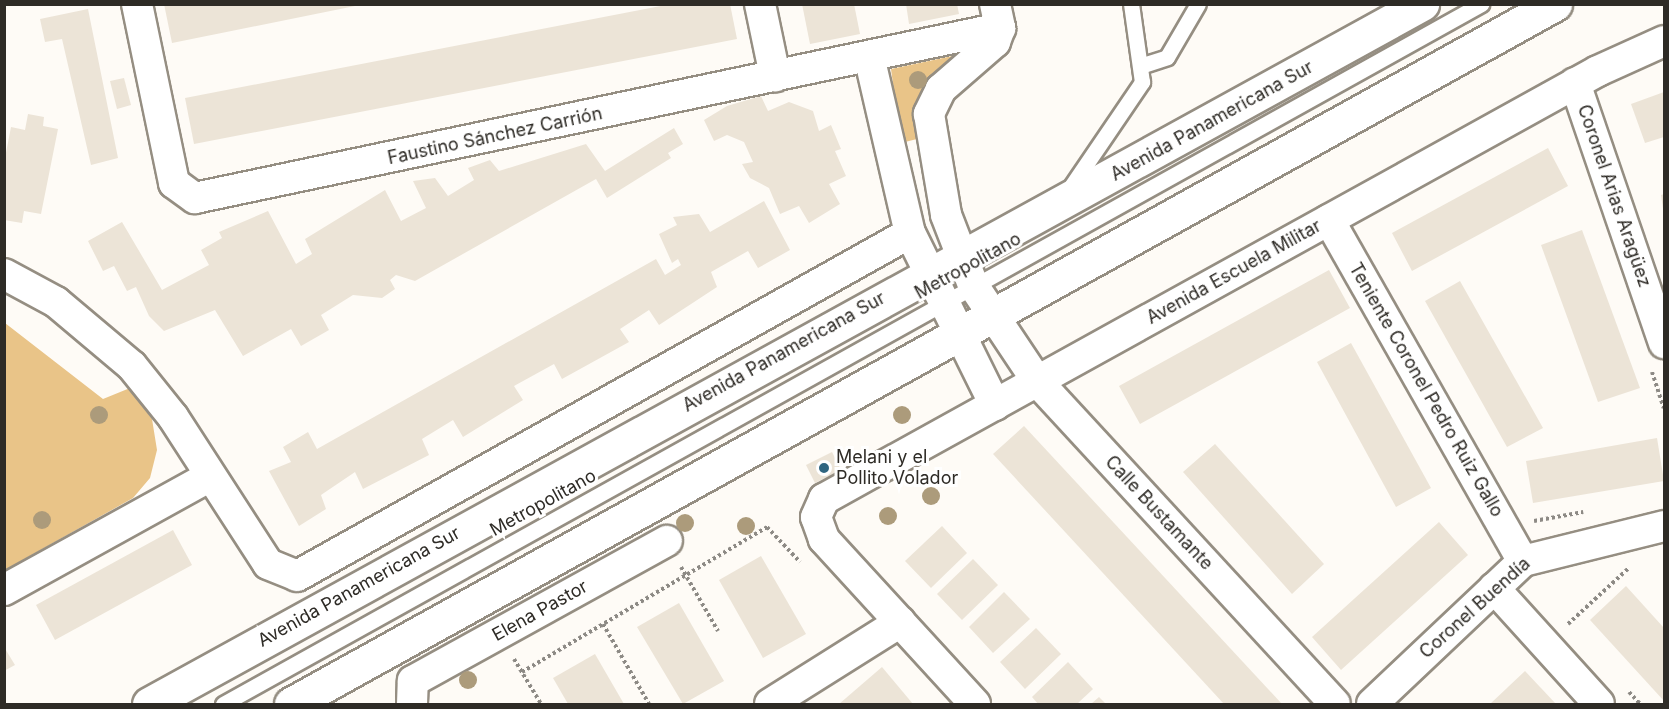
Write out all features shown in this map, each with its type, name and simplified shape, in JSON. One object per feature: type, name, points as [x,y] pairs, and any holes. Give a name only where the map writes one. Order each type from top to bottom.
[{"type":"main road","name":"Avenida Panamericana Sur","points":[[149,705],[927,274],[966,271],[1048,212],[1422,4]]},
{"type":"main road","points":[[291,705],[957,333],[1555,4]]},
{"type":"street","name":"Faustino Sánchez Carrión","points":[[137,4],[174,183],[195,198],[869,56],[997,16]]},
{"type":"street","points":[[760,4],[774,76]]},
{"type":"street","name":"Calle Bustamante","points":[[997,16],[985,52],[941,89],[928,114],[946,215],[966,271],[990,315],[1037,381],[1335,705]]},
{"type":"street","name":"Avenida Escuela Militar","points":[[900,621],[824,539],[816,517],[824,499],[1575,83],[1665,41]]},
{"type":"street","points":[[869,56],[910,233],[941,303],[995,405]]},
{"type":"street","name":"Coronel Arias Aragüez","points":[[1575,83],[1654,281],[1665,343]]},
{"type":"street","name":"Teniente Coronel Pedro Ruiz Gallo","points":[[1329,220],[1523,561]]},
{"type":"street","points":[[4,274],[56,302],[132,366],[173,417],[209,477],[268,564],[297,576],[910,233]]},
{"type":"street","points":[[4,591],[209,477]]},
{"type":"street","name":"Coronel Buendía","points":[[1372,705],[1523,561],[1665,526]]},
{"type":"street","name":"Elena Pastor","points":[[412,693],[499,634],[667,541]]},
{"type":"street","points":[[1494,588],[1599,705]]},
{"type":"street","points":[[770,705],[900,621],[975,705]]},
{"type":"lane","points":[[1048,212],[1127,110],[1142,82],[1143,64],[1131,4]]},
{"type":"lane","points":[[1143,64],[1167,57],[1198,4]]},
{"type":"lane","name":"Metropolitano","points":[[223,705],[941,303],[966,271],[1481,4]]},
{"type":"path","points":[[522,672],[767,527]]},
{"type":"path","points":[[667,541],[718,631]]},
{"type":"path","points":[[1567,625],[1634,564]]},
{"type":"path","points":[[603,624],[649,705]]},
{"type":"path","points":[[499,634],[541,705]]},
{"type":"shaded area","points":[[957,55],[917,103],[917,139],[901,143],[891,69]]},
{"type":"shaded area","points":[[5,323],[103,399],[130,388],[152,419],[157,450],[150,478],[133,498],[5,570]]},
{"type":"building","points":[[164,4],[355,4],[355,6],[172,43]]},
{"type":"building","points":[[671,4],[730,4],[737,39],[194,144],[185,98]]},
{"type":"building","points":[[802,4],[854,4],[860,34],[810,44]]},
{"type":"building","points":[[906,4],[957,4],[959,14],[909,24]]},
{"type":"building","points":[[88,9],[118,158],[91,165],[62,39],[45,42],[40,19]]},
{"type":"building","points":[[124,78],[131,105],[117,109],[110,81]]},
{"type":"building","points":[[1664,92],[1664,137],[1645,143],[1631,104]]},
{"type":"building","points":[[761,96],[768,111],[789,102],[813,111],[819,131],[831,125],[841,149],[835,151],[846,176],[829,184],[840,204],[809,223],[799,206],[780,214],[769,188],[750,178],[742,164],[753,162],[744,142],[727,135],[714,141],[704,120],[727,106]]},
{"type":"building","points":[[28,114],[44,117],[43,126],[58,129],[41,214],[24,211],[22,223],[4,220],[4,163],[11,127],[25,130]]},
{"type":"building","points":[[674,128],[683,144],[668,153],[671,158],[607,198],[596,179],[415,281],[396,275],[390,280],[395,289],[382,298],[353,295],[321,315],[329,330],[301,346],[291,329],[243,356],[215,310],[164,331],[149,316],[136,287],[127,291],[114,266],[103,271],[88,241],[122,222],[162,290],[209,265],[201,250],[222,238],[219,232],[268,211],[296,264],[312,254],[305,239],[385,190],[401,221],[426,208],[413,181],[435,178],[448,196],[474,180],[468,168],[490,160],[499,171],[586,144],[605,171]]},
{"type":"building","points":[[1548,148],[1568,186],[1412,271],[1392,233]]},
{"type":"building","points":[[1664,194],[1664,209],[1663,209],[1661,195]]},
{"type":"building","points":[[764,201],[790,250],[758,268],[748,251],[711,272],[717,287],[659,325],[649,310],[620,329],[629,342],[562,379],[554,364],[514,386],[523,400],[463,437],[453,420],[422,439],[429,455],[363,489],[355,472],[321,495],[326,509],[299,526],[269,471],[291,462],[283,447],[308,432],[317,449],[656,259],[665,275],[681,265],[678,259],[672,263],[659,234],[677,225],[673,217],[699,214],[710,232]]},
{"type":"building","points":[[1582,230],[1640,388],[1598,402],[1541,245]]},
{"type":"building","points":[[1329,270],[1350,308],[1140,424],[1119,386]]},
{"type":"building","points":[[1460,281],[1543,428],[1507,447],[1425,301]]},
{"type":"building","points":[[1351,343],[1431,488],[1396,507],[1317,362]]},
{"type":"building","points":[[1024,426],[1282,704],[1224,704],[993,454]]},
{"type":"building","points":[[1657,438],[1664,481],[1533,503],[1526,461]]},
{"type":"building","points":[[1215,444],[1324,564],[1292,594],[1183,472]]},
{"type":"building","name":"Melani y el Pollito Volador","points":[[832,452],[841,470],[815,483],[806,465]]},
{"type":"building","points":[[1439,522],[1468,555],[1341,670],[1312,637]]},
{"type":"building","points":[[942,526],[967,553],[931,588],[905,561]]},
{"type":"building","points":[[173,530],[192,565],[55,640],[36,605]]},
{"type":"building","points":[[761,556],[806,634],[763,658],[719,580]]},
{"type":"building","points":[[973,559],[998,585],[962,620],[937,594]]},
{"type":"building","points":[[1626,586],[1664,628],[1664,701],[1590,620]]},
{"type":"building","points":[[1004,592],[1030,619],[993,653],[969,627]]},
{"type":"building","points":[[679,603],[724,681],[683,704],[637,627]]},
{"type":"building","points":[[1036,628],[1061,654],[1025,689],[1000,662]]},
{"type":"building","points":[[4,647],[15,665],[4,671]]},
{"type":"building","points":[[595,654],[624,704],[568,704],[553,678]]},
{"type":"building","points":[[1068,662],[1093,689],[1077,704],[1038,704],[1032,697]]},
{"type":"building","points":[[882,667],[913,704],[839,704]]},
{"type":"building","points":[[1525,671],[1556,704],[1490,704]]},
{"type":"building","points":[[1099,697],[1106,704],[1091,704]]},
{"type":"place","name":"Melani y el Pollito Volador","points":[[824,468]]}]
